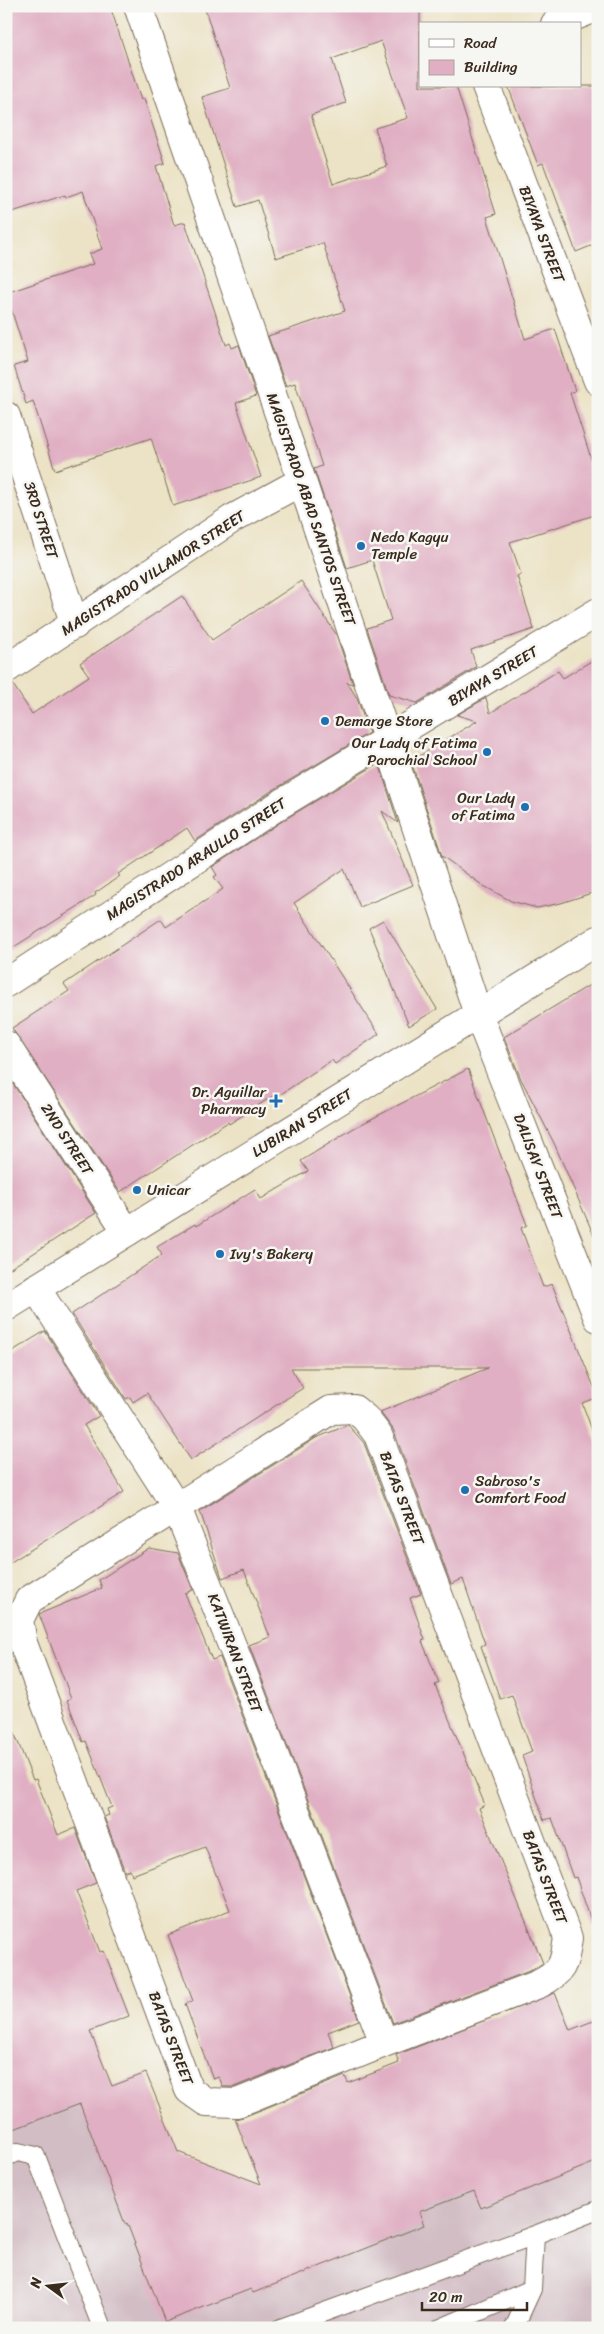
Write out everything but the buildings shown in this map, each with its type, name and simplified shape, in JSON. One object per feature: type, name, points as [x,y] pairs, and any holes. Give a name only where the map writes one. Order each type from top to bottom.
[{"type":"street","name":"MAGISTRADO ABAD SANTOS STREET","points":[[138,6],[302,481],[478,1014]]},
{"type":"street","points":[[560,22],[598,7]]},
{"type":"street","name":"BIYAYA STREET","points":[[487,88],[598,381]]},
{"type":"street","name":"3RD STREET","points":[[6,416],[75,624]]},
{"type":"street","name":"MAGISTRADO VILLAMOR STREET","points":[[6,670],[232,519],[302,481]]},
{"type":"street","name":"BIYAYA STREET","points":[[388,739],[598,612]]},
{"type":"street","name":"MAGISTRADO ARAULLO STREET","points":[[6,983],[279,804],[388,739]]},
{"type":"street","name":"LUBIRAN STREET","points":[[6,1307],[598,940]]},
{"type":"street","name":"DALISAY STREET","points":[[478,1014],[598,1318]]},
{"type":"street","name":"2ND STREET","points":[[6,1045],[127,1232]]},
{"type":"street","name":"KATWIRAN STREET","points":[[36,1288],[176,1508],[243,1673],[384,2043]]},
{"type":"street","name":"BATAS STREET","points":[[354,1409],[365,1418],[378,1435],[568,1938],[564,1965],[554,1976],[539,1984],[384,2043],[237,2103],[206,2102],[189,2090],[23,1643],[19,1620],[29,1600],[176,1508],[330,1410],[354,1409]]},
{"type":"lane","points":[[6,2157],[18,2152],[36,2156],[102,2328]]},
{"type":"lane","points":[[281,2328],[598,2210]]},
{"type":"lane","points":[[514,2328],[532,2289],[535,2235]]},
{"type":"lane","points":[[441,2328],[532,2289]]},
{"type":"shaded area","points":[[6,1886],[132,2235],[598,2064],[598,2328],[6,2328]]},
{"type":"place","name":"Nedo Kagyu Temple","points":[[361,546]]},
{"type":"place","name":"Demarge Store","points":[[325,721]]},
{"type":"place","name":"Our Lady of Fatima Parochial School","points":[[487,752]]},
{"type":"place","name":"Our Lady of Fatima","points":[[525,807]]},
{"type":"place","name":"Dr. Aguillar Pharmacy","points":[[276,1101]]},
{"type":"place","name":"Unicar","points":[[137,1190]]},
{"type":"place","name":"Ivy's Bakery","points":[[220,1254]]},
{"type":"place","name":"Sabroso's Comfort Food","points":[[465,1490]]}]
